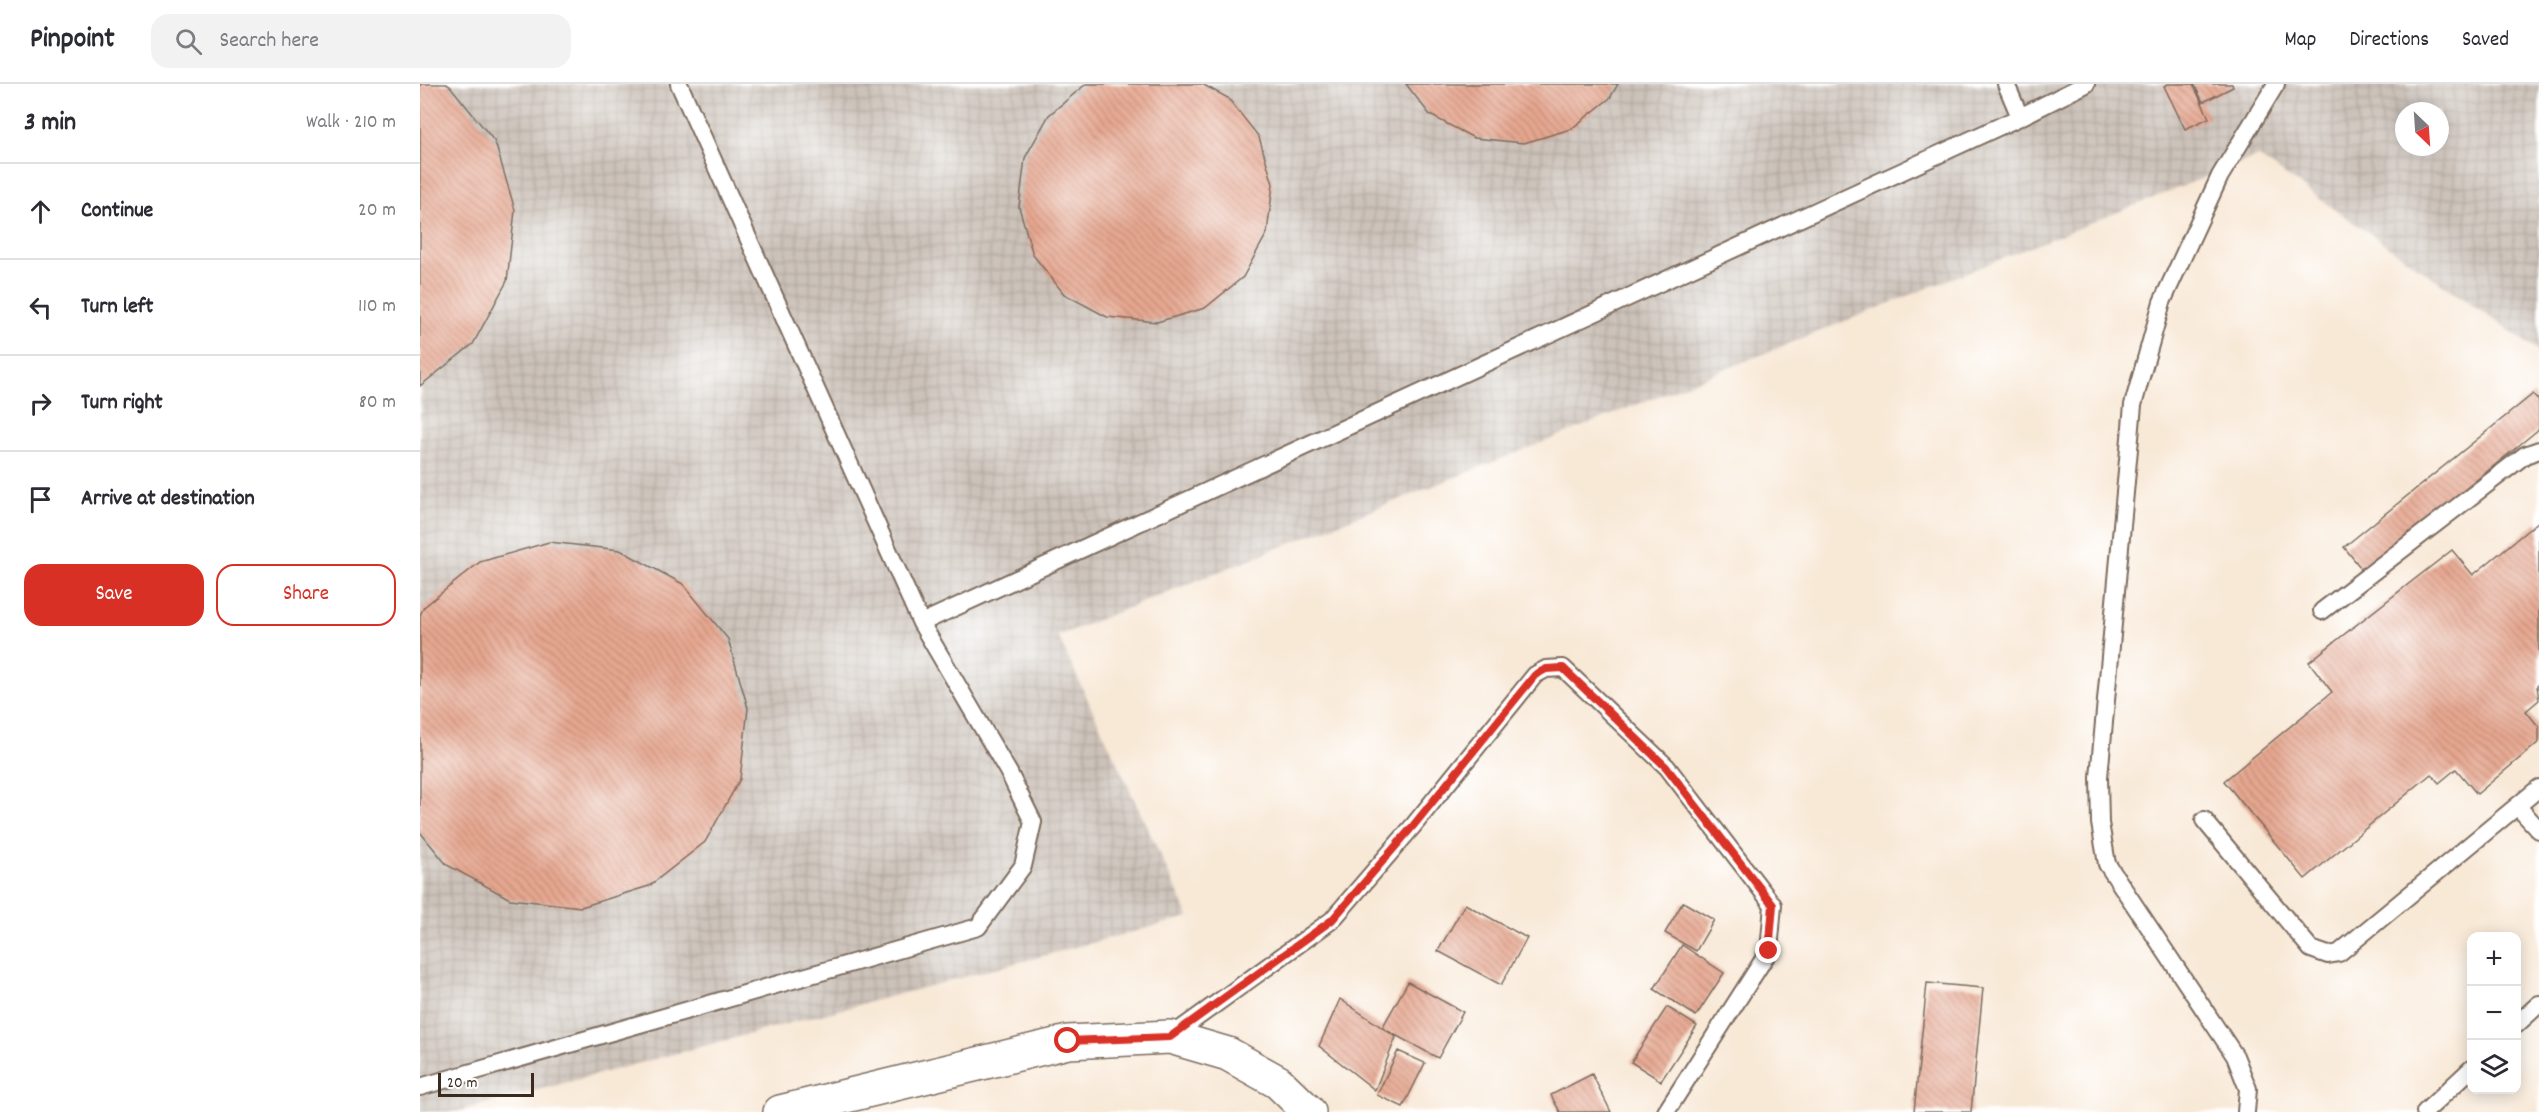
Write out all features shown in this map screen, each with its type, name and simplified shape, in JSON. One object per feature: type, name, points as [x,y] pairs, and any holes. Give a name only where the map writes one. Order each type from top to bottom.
[{"type":"main road","points":[[780,1112],[1068,1041],[1170,1037],[1228,1054],[1278,1082],[1309,1112]]},
{"type":"lane","points":[[420,1087],[978,927],[1023,866],[1034,822],[1009,773],[921,622],[679,84]]},
{"type":"lane","points":[[2006,84],[2020,117]]},
{"type":"lane","points":[[921,622],[2020,117],[2086,84]]},
{"type":"lane","points":[[2246,1112],[2248,1089],[2235,1056],[2107,864],[2100,823],[2099,777],[2133,405],[2162,302],[2220,176],[2276,84]]},
{"type":"lane","points":[[2322,611],[2525,455],[2539,450]]},
{"type":"lane","points":[[1170,1037],[1332,920],[1413,826],[1535,675],[1546,669],[1563,668],[1666,767],[1773,905],[1769,951],[1666,1112]]},
{"type":"lane","points":[[2204,820],[2311,949],[2328,955],[2339,953],[2539,788]]},
{"type":"lane","points":[[2518,807],[2539,830]]},
{"type":"lane","points":[[2521,1021],[2539,1004]]},
{"type":"lane","points":[[2425,1112],[2467,1073]]},
{"type":"shaded area","points":[[420,84],[2539,84],[2539,351],[2258,156],[1058,636],[1189,917],[455,1112],[420,1112]]},
{"type":"building","points":[[420,84],[450,86],[495,142],[515,210],[507,281],[473,344],[420,386]]},
{"type":"building","points":[[1086,84],[1202,84],[1228,98],[1259,137],[1273,184],[1267,233],[1243,277],[1205,308],[1157,322],[1107,317],[1064,294],[1033,255],[1019,207],[1025,158],[1049,115]]},
{"type":"building","points":[[1406,84],[1618,84],[1610,98],[1571,129],[1524,143],[1474,138],[1430,115]]},
{"type":"building","points":[[2193,84],[2209,118],[2185,129],[2164,86]]},
{"type":"building","points":[[2194,84],[2232,84],[2233,87],[2203,102]]},
{"type":"building","points":[[2533,394],[2539,401],[2539,429],[2364,572],[2344,547]]},
{"type":"building","points":[[2539,521],[2539,685],[2537,686],[2539,700],[2526,711],[2539,727],[2539,742],[2477,794],[2456,769],[2439,783],[2431,774],[2305,879],[2224,781],[2332,692],[2309,662],[2452,550],[2473,575]]},
{"type":"building","points":[[549,542],[620,550],[683,584],[728,639],[748,708],[740,779],[705,842],[649,886],[581,907],[510,899],[447,865],[420,832],[420,615],[424,607],[480,562]]},
{"type":"building","points":[[1683,902],[1714,920],[1696,951],[1665,933]]},
{"type":"building","points":[[1465,904],[1527,938],[1501,985],[1438,951]]},
{"type":"building","points":[[1682,945],[1724,973],[1696,1016],[1654,989]]},
{"type":"building","points":[[1408,982],[1463,1012],[1438,1058],[1382,1028]]},
{"type":"building","points":[[1927,983],[1983,988],[1971,1112],[1914,1112]]},
{"type":"building","points":[[1340,999],[1396,1037],[1375,1090],[1319,1046]]},
{"type":"building","points":[[1667,1007],[1697,1026],[1661,1081],[1631,1062]]},
{"type":"building","points":[[1398,1051],[1425,1063],[1403,1107],[1377,1095]]},
{"type":"building","points":[[1592,1074],[1611,1112],[1560,1112],[1551,1095]]},
{"type":"route","points":[[1068,1041],[1170,1037],[1332,920],[1413,826],[1535,675],[1546,669],[1563,668],[1666,767],[1773,905],[1769,951]]}]
